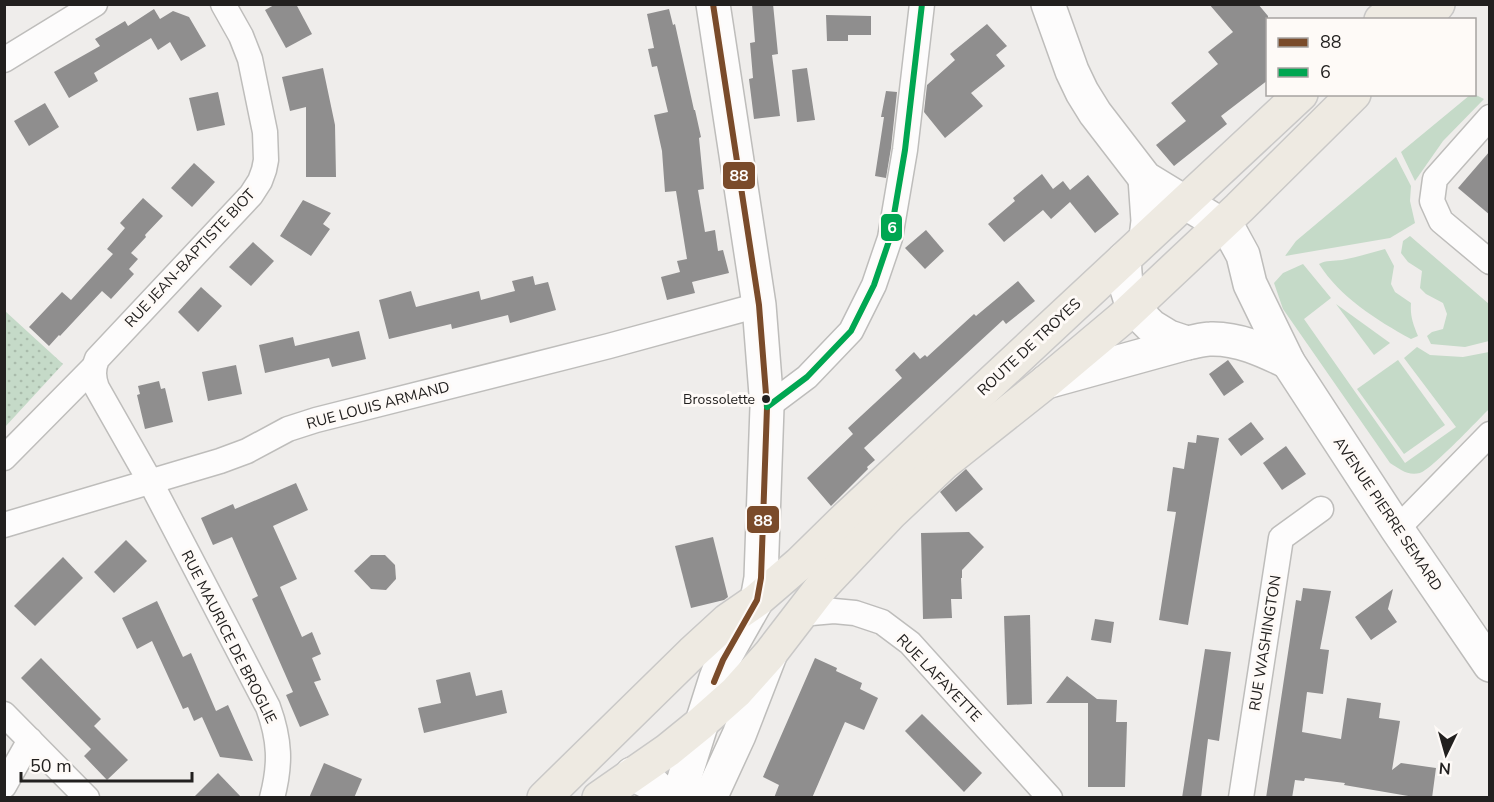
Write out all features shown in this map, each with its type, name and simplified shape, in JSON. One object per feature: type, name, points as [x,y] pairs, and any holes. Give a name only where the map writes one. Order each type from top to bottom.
[{"type":"main road","points":[[678,798],[700,723],[723,660],[757,600],[763,558],[767,407],[759,305],[713,4]]},
{"type":"main road","points":[[1048,4],[1082,92],[1095,113],[1145,178],[1148,221],[1135,249],[1126,286],[1133,308],[1151,326],[1169,337],[1198,341],[1238,342],[1288,362]]},
{"type":"main road","points":[[1383,18],[1400,4]]},
{"type":"main road","points":[[1427,18],[1438,4]]},
{"type":"main road","name":"ROUTE DE TROYES","points":[[544,798],[728,620],[757,600],[799,564],[1299,96]]},
{"type":"main road","points":[[598,798],[668,750],[736,692],[770,654],[823,585],[891,513],[944,463],[1046,382],[1133,308],[1222,225],[1352,96]]},
{"type":"main road","name":"AVENUE PIERRE SEMARD","points":[[1145,178],[1222,225],[1231,233],[1243,255],[1250,284],[1288,362],[1396,529],[1490,665]]},
{"type":"main road","points":[[1046,382],[1198,341],[1226,331],[1238,317],[1250,284]]},
{"type":"main road","points":[[710,798],[739,735],[770,654]]},
{"type":"main road","points":[[632,774],[654,786],[666,798]]},
{"type":"street","points":[[4,60],[95,4]]},
{"type":"street","name":"RUE JEAN-BAPTISTE BIOT","points":[[4,458],[94,367],[97,359],[251,195],[260,181],[266,160],[266,139],[250,59],[241,36],[223,4]]},
{"type":"street","points":[[767,407],[807,377],[851,331],[874,285],[890,238],[905,150],[922,4]]},
{"type":"street","points":[[1370,4],[1380,18]]},
{"type":"street","points":[[1490,117],[1435,179],[1432,201],[1441,221],[1490,262]]},
{"type":"street","name":"RUE LOUIS ARMAND","points":[[4,525],[220,461],[247,451],[288,429],[316,420],[609,346],[759,305]]},
{"type":"street","points":[[94,367],[93,377],[97,387],[151,483]]},
{"type":"street","points":[[1396,529],[1486,448]]},
{"type":"street","name":"RUE MAURICE DE BROGLIE","points":[[151,483],[268,707],[279,747],[272,798]]},
{"type":"street","name":"RUE WASHINGTON","points":[[1241,798],[1281,538],[1321,509]]},
{"type":"street","name":"RUE LAFAYETTE","points":[[800,614],[834,611],[855,613],[882,622],[910,643],[1042,795]]},
{"type":"street","points":[[4,714],[87,798]]},
{"type":"street","points":[[4,786],[30,740]]},
{"type":"green space","points":[[1476,95],[1484,99],[1443,141],[1415,181],[1401,152],[1469,96]]},
{"type":"green space","points":[[1396,157],[1411,186],[1410,201],[1415,223],[1390,238],[1285,256],[1296,241]]},
{"type":"green space","points":[[1410,236],[1489,304],[1489,341],[1465,347],[1431,344],[1427,336],[1443,329],[1447,314],[1443,303],[1420,288],[1422,271],[1408,262],[1401,253],[1403,241]]},
{"type":"green space","points":[[1385,249],[1394,266],[1391,284],[1395,292],[1411,303],[1412,320],[1418,336],[1411,339],[1360,307],[1337,287],[1319,264]]},
{"type":"green space","points":[[1303,264],[1331,298],[1304,319],[1405,463],[1456,427],[1404,358],[1417,347],[1430,355],[1463,357],[1489,352],[1489,409],[1426,470],[1411,474],[1390,463],[1283,309],[1274,283],[1283,273]]},
{"type":"green space","points":[[1336,304],[1390,343],[1374,355]]},
{"type":"green space","points":[[5,311],[63,364],[5,427]]},
{"type":"green space","points":[[1398,360],[1445,425],[1404,454],[1357,389]]},
{"type":"building","points":[[276,4],[296,4],[312,34],[286,48],[265,10]]},
{"type":"building","points":[[752,4],[773,4],[778,54],[772,55],[780,116],[754,119],[749,79],[753,78],[750,43],[755,42]]},
{"type":"building","points":[[1209,4],[1258,4],[1268,16],[1266,18],[1266,82],[1221,116],[1227,124],[1174,166],[1156,145],[1186,121],[1171,103],[1218,64],[1208,52],[1233,32]]},
{"type":"building","points":[[154,9],[160,19],[173,11],[189,17],[206,46],[181,61],[170,42],[158,50],[151,38],[94,73],[98,81],[69,98],[54,72],[100,46],[95,39],[125,21],[128,26]]},
{"type":"building","points":[[669,9],[673,25],[675,24],[701,137],[699,138],[704,189],[698,190],[705,232],[715,230],[718,251],[723,250],[729,273],[692,282],[695,293],[667,300],[661,277],[680,272],[677,261],[687,259],[676,191],[665,192],[662,151],[654,115],[668,112],[657,66],[652,67],[648,49],[654,48],[647,14]]},
{"type":"building","points":[[826,15],[871,16],[871,35],[848,35],[848,41],[827,41]]},
{"type":"building","points":[[987,24],[1007,46],[996,55],[1005,66],[971,93],[983,106],[945,138],[924,112],[927,85],[955,60],[950,54]]},
{"type":"building","points":[[323,68],[335,125],[336,177],[306,177],[306,107],[290,111],[282,77]]},
{"type":"building","points":[[807,68],[815,120],[797,122],[792,70]]},
{"type":"building","points":[[886,91],[897,92],[886,178],[875,176]]},
{"type":"building","points":[[218,92],[225,125],[197,131],[189,98]]},
{"type":"building","points":[[45,103],[59,127],[29,146],[14,121]]},
{"type":"building","points":[[1490,151],[1490,215],[1458,188]]},
{"type":"building","points":[[194,163],[215,182],[192,207],[171,188]]},
{"type":"building","points":[[1042,174],[1053,189],[1063,181],[1070,190],[1088,175],[1119,214],[1095,233],[1070,202],[1051,219],[1043,210],[1004,242],[988,224],[1015,201],[1013,198]]},
{"type":"building","points":[[143,198],[163,216],[131,253],[138,259],[129,269],[134,274],[111,299],[102,291],[49,346],[29,327],[62,292],[71,300],[113,254],[107,249],[125,228],[120,223]]},
{"type":"building","points":[[303,200],[331,213],[323,224],[330,229],[311,256],[280,236]]},
{"type":"building","points":[[926,230],[944,251],[925,269],[905,248]]},
{"type":"building","points":[[253,242],[274,261],[251,286],[229,267]]},
{"type":"building","points":[[533,276],[535,285],[548,282],[556,310],[510,323],[508,315],[452,329],[451,324],[389,339],[379,300],[411,291],[416,307],[479,291],[481,300],[515,291],[512,281]]},
{"type":"building","points":[[1018,281],[1035,301],[1006,324],[1003,320],[864,448],[875,460],[831,506],[807,478],[853,434],[848,428],[902,378],[895,370],[914,352],[920,359],[925,355],[927,357],[974,314],[976,316]]},
{"type":"building","points":[[201,287],[222,306],[198,332],[178,312]]},
{"type":"building","points":[[359,331],[366,359],[332,367],[329,358],[265,373],[259,345],[293,337],[295,346]]},
{"type":"building","points":[[1228,360],[1244,382],[1224,396],[1209,374]]},
{"type":"building","points":[[236,365],[242,394],[208,401],[202,372]]},
{"type":"building","points":[[159,381],[161,389],[165,388],[173,422],[145,429],[137,395],[140,394],[138,386]]},
{"type":"building","points":[[1251,422],[1264,439],[1241,456],[1228,439]]},
{"type":"building","points":[[1197,435],[1219,438],[1188,625],[1159,620],[1176,512],[1167,511],[1173,467],[1184,469],[1188,442],[1196,443]]},
{"type":"building","points":[[1286,446],[1306,474],[1282,490],[1263,463]]},
{"type":"building","points":[[966,469],[983,489],[956,512],[940,492]]},
{"type":"building","points":[[296,483],[308,510],[273,526],[297,579],[280,587],[302,637],[312,632],[321,654],[312,658],[321,680],[314,682],[329,715],[300,727],[286,695],[293,692],[252,599],[258,596],[232,537],[213,545],[201,518],[233,504],[235,509]]},
{"type":"building","points":[[969,532],[984,547],[962,570],[962,599],[951,599],[952,618],[923,619],[921,533]]},
{"type":"building","points":[[713,537],[728,597],[691,608],[675,546]]},
{"type":"building","points":[[126,540],[147,561],[114,593],[94,572]]},
{"type":"building","points":[[371,555],[385,555],[395,565],[396,579],[386,590],[371,589],[354,571]]},
{"type":"building","points":[[63,557],[83,578],[35,626],[14,606]]},
{"type":"building","points":[[1303,588],[1331,591],[1320,649],[1329,650],[1323,694],[1307,692],[1302,732],[1341,739],[1347,698],[1381,703],[1379,718],[1400,721],[1392,770],[1401,763],[1436,768],[1432,798],[1420,798],[1344,785],[1345,783],[1305,778],[1304,781],[1295,780],[1292,798],[1266,798],[1296,600],[1301,601]]},
{"type":"building","points":[[1393,589],[1388,609],[1397,622],[1371,640],[1355,617]]},
{"type":"building","points":[[157,601],[183,657],[191,653],[216,711],[228,705],[253,761],[220,757],[202,717],[194,721],[188,707],[183,709],[152,641],[137,649],[122,618]]},
{"type":"building","points":[[1030,615],[1032,704],[1007,705],[1004,616]]},
{"type":"building","points":[[1095,619],[1114,622],[1111,643],[1091,640]]},
{"type":"building","points":[[1205,649],[1231,652],[1219,741],[1208,739],[1201,798],[1182,798]]},
{"type":"building","points":[[41,658],[101,719],[94,726],[128,760],[107,780],[84,756],[91,749],[21,678]]},
{"type":"building","points":[[815,658],[862,683],[860,689],[878,698],[864,730],[845,722],[812,798],[774,798],[779,785],[763,777]]},
{"type":"building","points":[[470,672],[476,696],[502,690],[507,713],[424,733],[418,708],[441,703],[436,680]]},
{"type":"building","points":[[1067,676],[1097,699],[1117,700],[1116,722],[1127,722],[1125,787],[1088,787],[1088,703],[1046,703]]},
{"type":"building","points":[[922,714],[982,773],[964,792],[905,731]]},
{"type":"building","points":[[324,763],[362,779],[354,798],[309,798]]},
{"type":"building","points":[[218,773],[242,798],[193,798]]},
{"type":"transit line","name":"88","points":[[713,4],[759,305],[767,407],[761,578],[757,600],[723,660],[714,682]]},
{"type":"transit line","name":"6","points":[[767,407],[807,377],[851,331],[874,285],[890,238],[905,150],[922,4]]},
{"type":"place","name":"Brossolette","points":[[766,399]]}]
